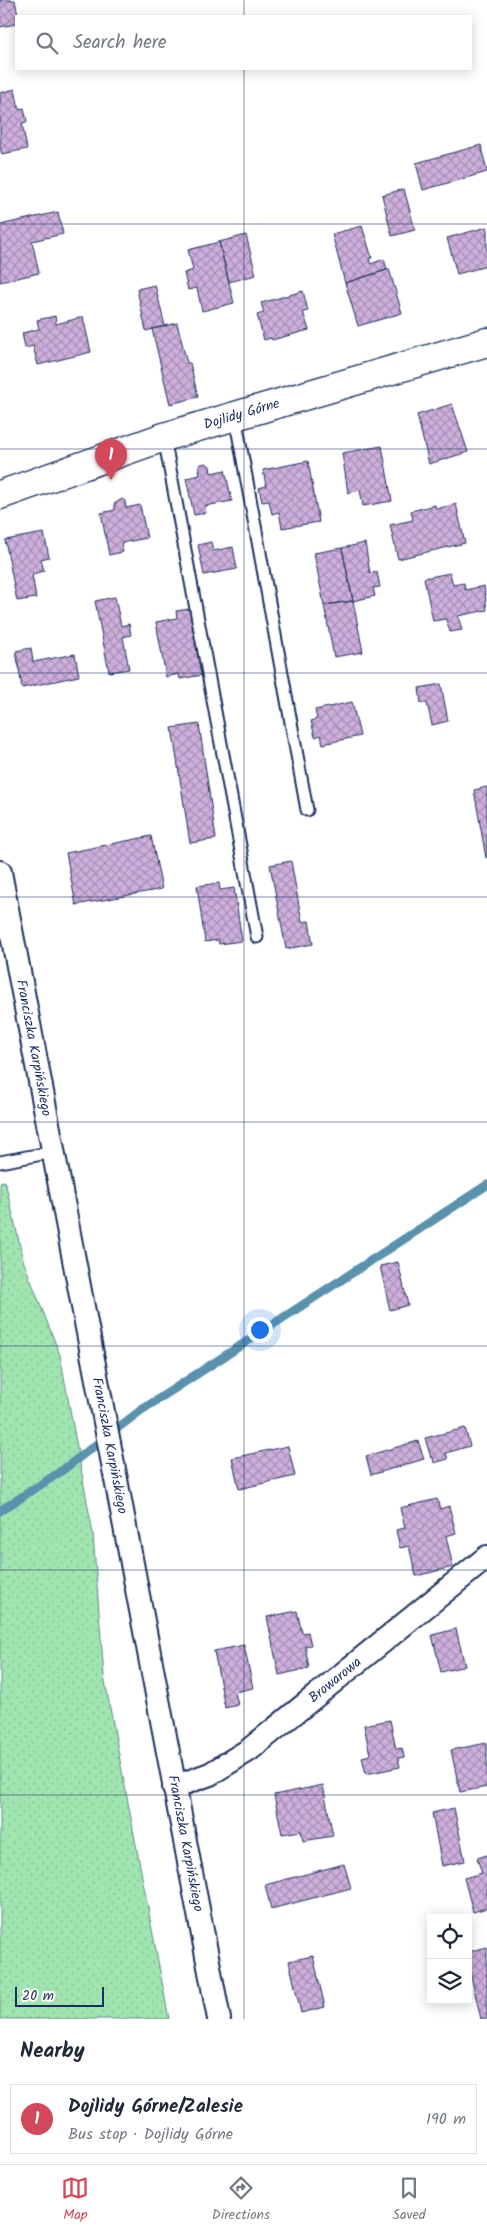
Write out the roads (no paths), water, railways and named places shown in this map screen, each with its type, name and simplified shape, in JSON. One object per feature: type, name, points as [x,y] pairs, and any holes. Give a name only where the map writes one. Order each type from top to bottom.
[{"type":"street","name":"Dojlidy Górne","points":[[0,495],[164,437],[487,342]]},
{"type":"street","name":"Franciszka Karpińskiego","points":[[0,872],[219,2019]]},
{"type":"street","name":"Browarowa","points":[[174,1787],[210,1774],[249,1750],[486,1560]]},
{"type":"lane","points":[[235,416],[307,810]]},
{"type":"lane","points":[[164,437],[258,937]]},
{"type":"lane","points":[[0,1162],[53,1152]]},
{"type":"waterway","points":[[0,1511],[60,1472],[140,1411],[487,1185]]},
{"type":"place","name":"Dojlidy Górne/Zalesie","points":[[111,480]]}]
